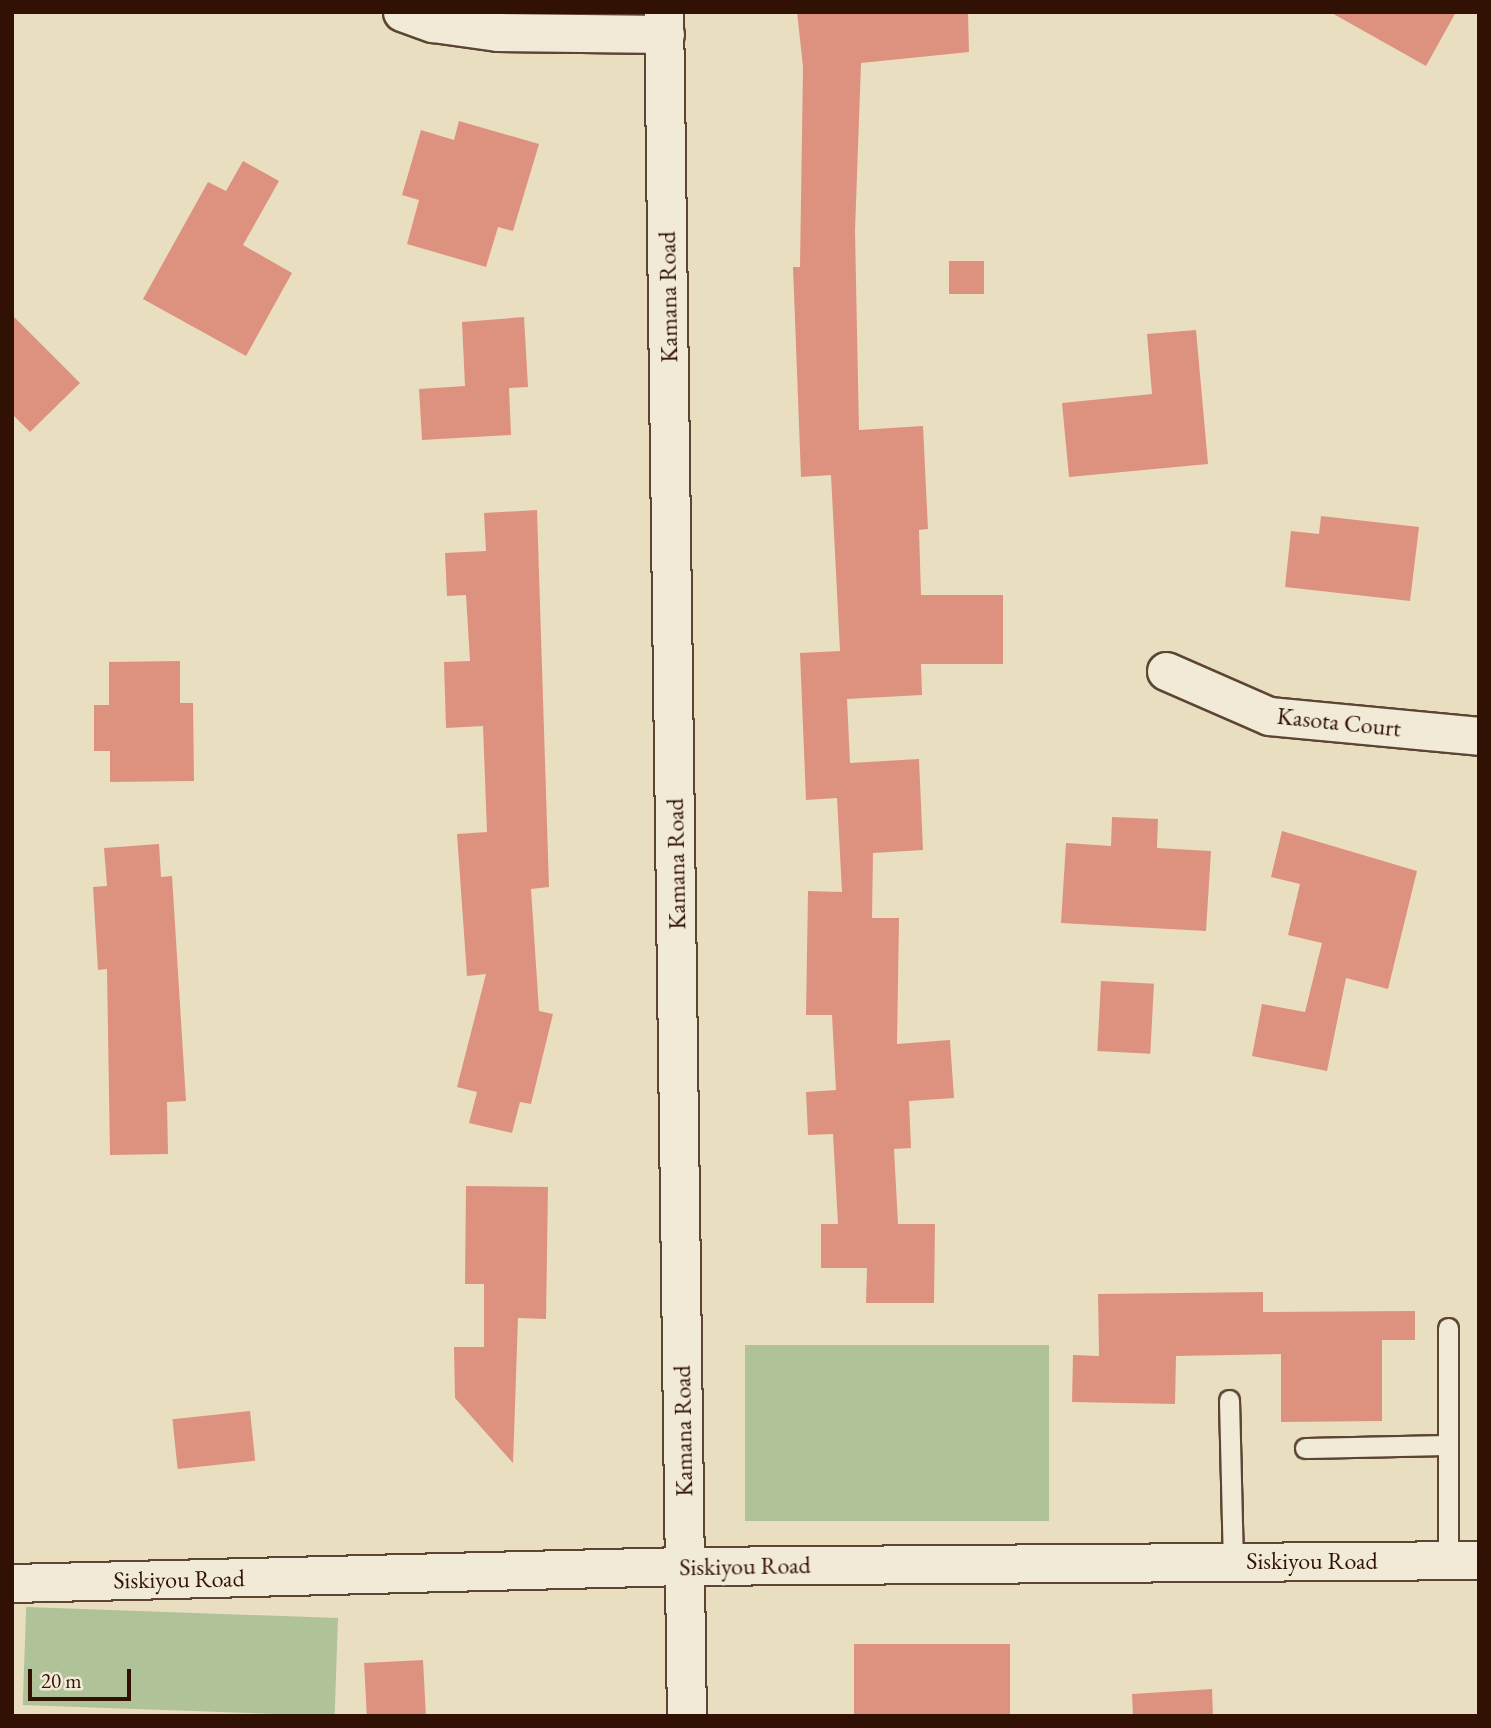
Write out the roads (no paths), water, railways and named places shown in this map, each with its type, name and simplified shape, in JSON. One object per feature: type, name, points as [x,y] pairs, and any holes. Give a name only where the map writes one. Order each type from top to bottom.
[{"type":"street","points":[[402,12],[433,23],[497,32],[664,23]]},
{"type":"street","name":"Kamana Road","points":[[664,23],[687,1716]]},
{"type":"street","name":"Kasota Court","points":[[1166,671],[1269,716],[1479,736]]},
{"type":"street","name":"Siskiyou Road","points":[[12,1583],[685,1566],[1463,1560]]},
{"type":"lane","points":[[1448,1328],[1448,1446],[1463,1560]]},
{"type":"lane","points":[[1230,1400],[1233,1561]]},
{"type":"lane","points":[[1305,1448],[1448,1446]]}]
